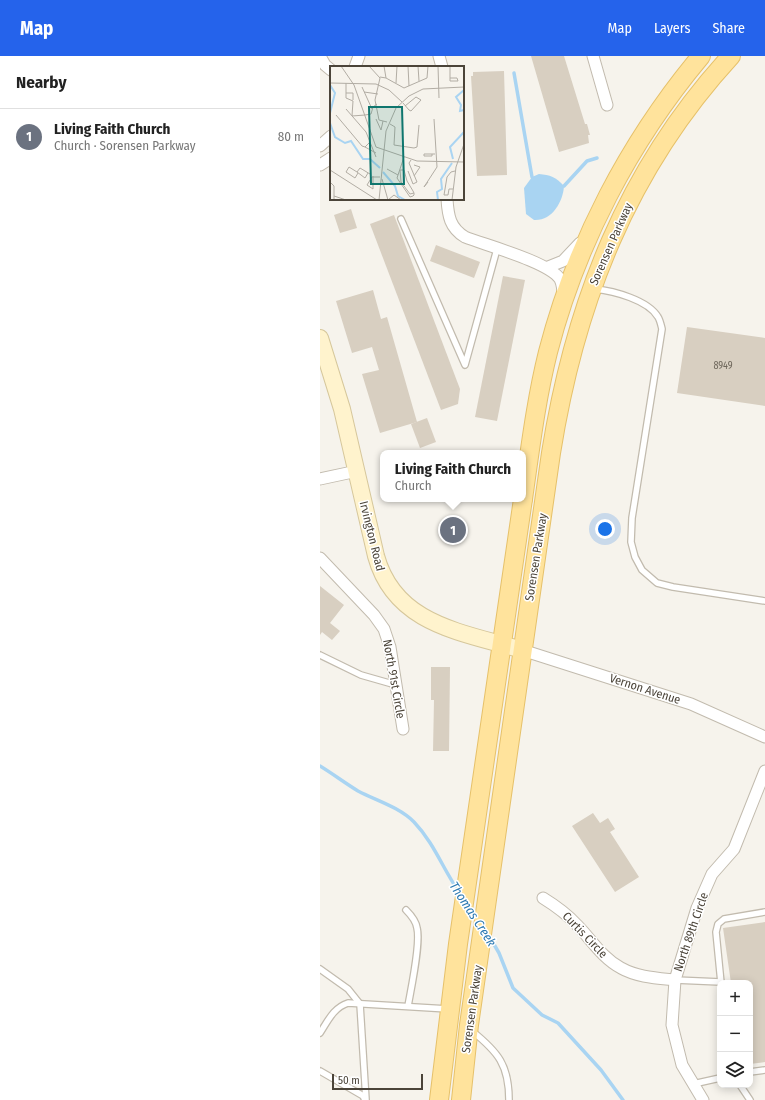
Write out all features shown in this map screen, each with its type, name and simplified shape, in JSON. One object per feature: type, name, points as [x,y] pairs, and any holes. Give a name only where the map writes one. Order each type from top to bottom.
[{"type":"main road","name":"Sorensen Parkway","points":[[526,480],[542,378],[562,305],[590,231],[618,175],[647,128],[681,80],[701,56]]},
{"type":"main road","name":"Sorensen Parkway","points":[[460,1100],[468,1029],[556,419],[576,335],[591,288],[624,211],[653,161],[683,114],[731,56]]},
{"type":"main road","name":"Sorensen Parkway","points":[[439,1100],[458,944],[523,502]]},
{"type":"street","points":[[320,56],[325,65],[330,69]]},
{"type":"street","points":[[355,66],[359,56]]},
{"type":"street","points":[[440,56],[442,66]]},
{"type":"street","points":[[593,56],[607,105]]},
{"type":"street","points":[[320,146],[330,137]]},
{"type":"street","points":[[320,165],[330,159]]},
{"type":"street","points":[[447,200],[449,219],[458,233],[496,249],[548,267],[559,278],[563,287],[562,305]]},
{"type":"street","points":[[548,267],[569,256],[590,231]]},
{"type":"street","name":"Irvington Road","points":[[320,338],[334,380],[380,572],[390,590],[407,607],[430,621],[456,631],[522,650]]},
{"type":"street","points":[[320,479],[357,471]]},
{"type":"street","name":"North 91st Circle","points":[[320,558],[374,615],[384,629],[390,647],[403,729]]},
{"type":"street","name":"Vernon Avenue","points":[[522,650],[691,704],[765,737]]},
{"type":"street","name":"North 89th Circle","points":[[703,1100],[682,1065],[672,1025],[674,980],[697,908],[712,874],[734,849],[765,771]]},
{"type":"street","name":"Curtis Circle","points":[[543,898],[559,908],[577,924],[600,952],[620,968],[641,976],[674,980]]},
{"type":"lane","points":[[401,219],[465,365],[496,249]]},
{"type":"lane","points":[[591,288],[606,290],[633,298],[651,309],[658,316],[662,328],[632,518],[631,542],[635,557],[642,570],[657,583],[672,587],[765,601]]},
{"type":"lane","points":[[320,655],[361,675],[396,685]]},
{"type":"lane","points":[[406,910],[412,916],[418,928],[408,1006]]},
{"type":"lane","points":[[721,980],[716,932],[718,924],[724,919],[765,912]]},
{"type":"lane","points":[[320,969],[348,989],[360,1004],[364,1099]]},
{"type":"lane","points":[[674,980],[717,983]]},
{"type":"lane","points":[[320,1033],[333,1012],[340,1006],[348,1003],[449,1009]]},
{"type":"lane","points":[[468,1029],[491,1046],[505,1066],[509,1083],[509,1100]]},
{"type":"lane","points":[[753,1072],[765,1070]]},
{"type":"lane","points":[[320,1071],[364,1099]]},
{"type":"lane","points":[[693,1084],[717,1079]]},
{"type":"lane","points":[[742,1088],[750,1100]]},
{"type":"water","points":[[539,174],[553,177],[564,186],[559,204],[551,214],[534,220],[526,214],[524,188],[532,177]]},
{"type":"building","points":[[531,56],[564,56],[585,124],[587,124],[590,135],[588,135],[589,143],[559,152]]},
{"type":"building","points":[[504,71],[507,175],[477,176],[471,76],[473,76],[473,72]]},
{"type":"building","points":[[351,209],[357,228],[340,233],[334,215]]},
{"type":"building","points":[[394,215],[460,389],[458,404],[441,410],[370,224]]},
{"type":"building","points":[[436,245],[480,262],[474,278],[430,261]]},
{"type":"building","points":[[503,276],[525,280],[497,421],[475,417]]},
{"type":"building","points":[[373,290],[381,319],[387,317],[417,422],[380,433],[362,374],[379,370],[372,347],[352,353],[336,301]]},
{"type":"building","points":[[687,327],[765,338],[765,406],[677,393]]},
{"type":"building","points":[[427,418],[436,442],[420,448],[411,424]]},
{"type":"building","points":[[320,586],[344,605],[330,623],[340,631],[332,640],[322,632],[320,635]]},
{"type":"building","points":[[431,667],[450,667],[449,751],[433,751],[434,700],[431,700]]},
{"type":"building","points":[[593,813],[600,823],[608,818],[615,829],[610,832],[639,877],[615,892],[572,826]]},
{"type":"building","points":[[765,922],[765,1062],[753,1064],[753,980],[731,980],[723,928]]},
{"type":"waterway","points":[[514,73],[532,177]]},
{"type":"waterway","points":[[564,186],[587,161],[597,158]]},
{"type":"waterway","name":"Thomas Creek","points":[[320,766],[358,791],[402,812],[414,822],[433,847],[459,892]]},
{"type":"waterway","name":"Thomas Creek","points":[[470,908],[478,920]]},
{"type":"waterway","name":"Thomas Creek","points":[[488,934],[499,953],[513,988],[542,1015],[558,1023],[601,1070],[623,1100]]},
{"type":"place","name":"Living Faith Church","points":[[453,530]]}]
